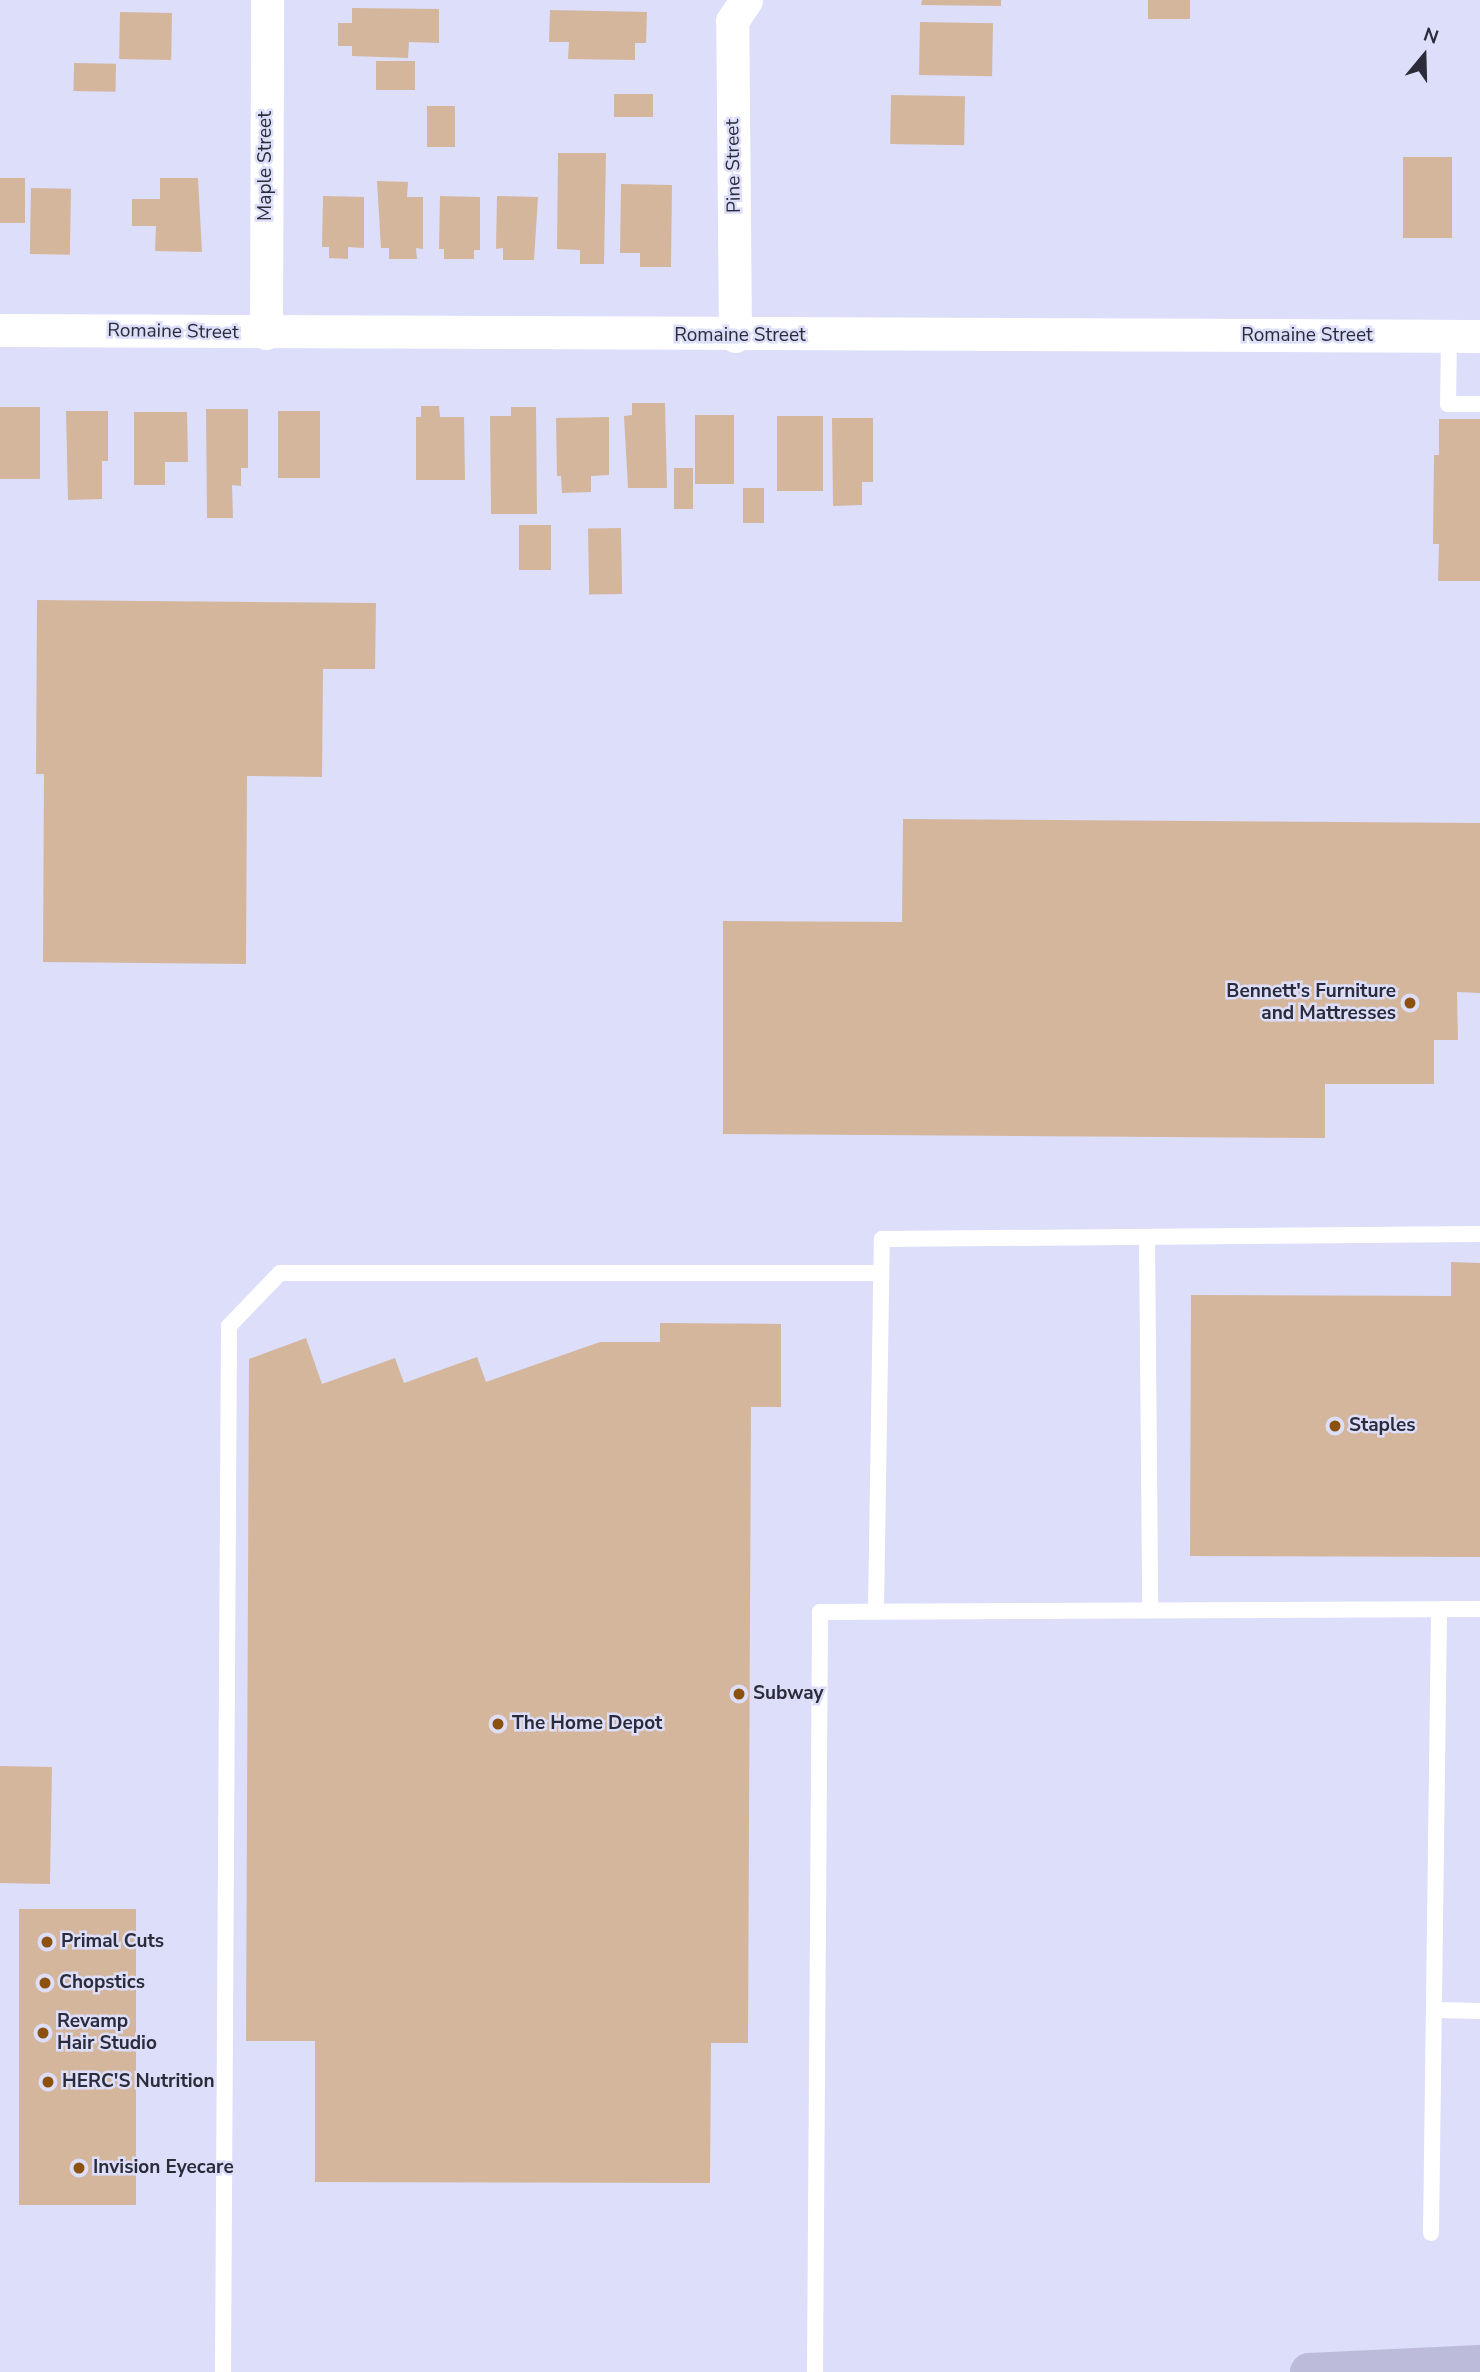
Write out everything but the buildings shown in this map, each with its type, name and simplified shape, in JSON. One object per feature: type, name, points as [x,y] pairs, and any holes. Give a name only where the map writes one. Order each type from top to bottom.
[{"type":"main road","points":[[1309,2372],[1480,2364]]},
{"type":"street","name":"Maple Street","points":[[266,333],[267,0]]},
{"type":"street","name":"Pine Street","points":[[735,336],[732,22],[746,0]]},
{"type":"street","name":"Romaine Street","points":[[0,330],[735,336],[1465,336]]},
{"type":"lane","points":[[1465,336],[1448,404],[1480,404]]},
{"type":"lane","points":[[876,1610],[881,1238],[1480,1234]]},
{"type":"lane","points":[[1147,1237],[1150,1608]]},
{"type":"lane","points":[[223,2372],[229,1326],[280,1273],[881,1273]]},
{"type":"lane","points":[[815,2372],[820,1612],[1150,1608],[1439,1611],[1480,1608]]},
{"type":"lane","points":[[1431,2233],[1439,1611]]},
{"type":"lane","points":[[1434,2010],[1480,2011]]},
{"type":"place","name":"Bennett's Furniture and Mattresses","points":[[1410,1003]]},
{"type":"place","name":"Staples","points":[[1335,1426]]},
{"type":"place","name":"Subway","points":[[739,1694]]},
{"type":"place","name":"The Home Depot","points":[[498,1724]]},
{"type":"place","name":"Primal Cuts","points":[[47,1942]]},
{"type":"place","name":"Chopstics","points":[[45,1983]]},
{"type":"place","name":"Revamp Hair Studio","points":[[43,2033]]},
{"type":"place","name":"HERC'S Nutrition","points":[[48,2082]]},
{"type":"place","name":"Invision Eyecare","points":[[79,2168]]}]
